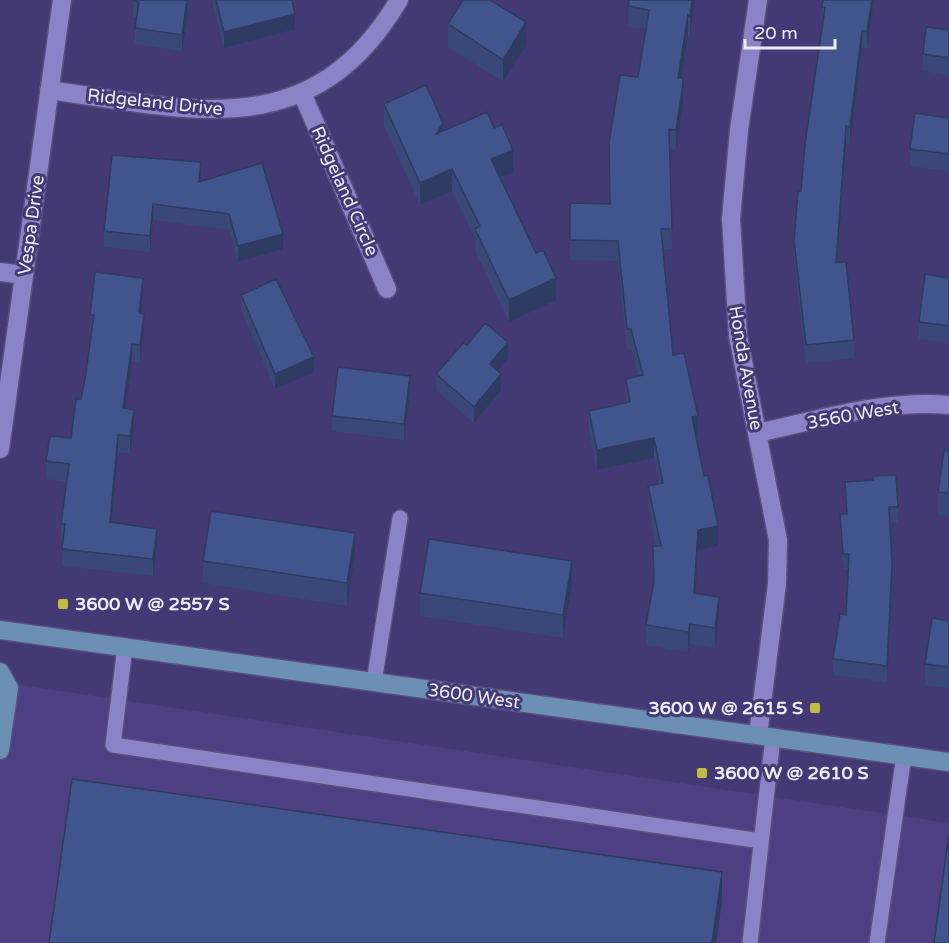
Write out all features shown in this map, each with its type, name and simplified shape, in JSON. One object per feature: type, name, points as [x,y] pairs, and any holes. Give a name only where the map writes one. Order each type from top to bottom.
[{"type":"street","name":"Vespa Drive","points":[[0,449],[62,0]]},
{"type":"street","name":"Ridgeland Drive","points":[[49,90],[209,111],[243,110],[302,93],[344,67],[365,48],[399,0]]},
{"type":"street","name":"Honda Avenue","points":[[758,0],[739,130],[731,219],[738,336],[774,517],[778,558],[766,736]]},
{"type":"street","name":"Ridgeland Circle","points":[[302,93],[387,289]]},
{"type":"street","points":[[0,272],[24,275]]},
{"type":"street","name":"3560 West","points":[[757,433],[877,408],[949,405]]},
{"type":"street","name":"3600 West","points":[[0,630],[949,762]]},
{"type":"street","points":[[0,672],[9,688],[0,750]]},
{"type":"lane","points":[[374,682],[400,518]]},
{"type":"lane","points":[[125,647],[113,745],[761,841]]},
{"type":"lane","points":[[750,943],[761,841],[766,736]]},
{"type":"lane","points":[[876,943],[904,755]]},
{"type":"shaded area","points":[[0,682],[949,823],[949,943],[0,943]]},
{"type":"building","points":[[133,0],[187,0],[182,35],[135,28],[139,2]]},
{"type":"building","points":[[216,0],[292,0],[295,14],[224,32]]},
{"type":"building","points":[[463,0],[490,0],[526,22],[503,60],[448,24]]},
{"type":"building","points":[[629,0],[692,0],[678,78],[683,78],[683,84],[676,130],[669,129],[672,229],[661,229],[673,355],[684,353],[698,416],[692,417],[704,476],[708,475],[718,526],[698,530],[694,593],[719,597],[715,628],[690,624],[688,632],[646,625],[654,581],[653,546],[661,546],[648,486],[663,483],[654,438],[597,450],[589,411],[630,402],[626,379],[643,375],[631,329],[627,329],[618,241],[570,240],[570,203],[610,204],[609,143],[620,75],[638,77],[649,10],[628,6]]},
{"type":"building","points":[[823,0],[872,0],[867,31],[862,31],[850,127],[846,126],[836,263],[846,262],[854,340],[806,345],[794,241],[798,191],[801,191],[805,144],[825,8],[822,7]]},
{"type":"building","points":[[926,27],[949,30],[949,58],[923,54]]},
{"type":"building","points":[[426,85],[443,123],[436,134],[487,112],[494,128],[502,124],[513,150],[491,159],[536,253],[543,250],[556,278],[509,300],[475,229],[480,226],[452,169],[420,183],[384,104]]},
{"type":"building","points":[[915,113],[949,118],[949,154],[910,149]]},
{"type":"building","points":[[112,155],[201,162],[199,182],[262,163],[283,234],[238,246],[229,214],[153,204],[150,236],[104,231]]},
{"type":"building","points":[[95,272],[143,278],[139,313],[144,314],[140,345],[132,344],[123,408],[134,410],[130,436],[118,435],[110,522],[157,529],[153,559],[62,549],[65,524],[61,524],[69,464],[46,461],[50,436],[71,438],[76,399],[81,399],[85,379],[94,315],[90,315]]},
{"type":"building","points":[[925,274],[949,278],[949,326],[919,322]]},
{"type":"building","points":[[276,279],[314,357],[275,374],[241,295]]},
{"type":"building","points":[[485,323],[508,342],[490,364],[501,374],[474,407],[436,374],[463,343],[467,345]]},
{"type":"building","points":[[338,367],[410,376],[404,424],[332,416]]},
{"type":"building","points":[[944,450],[949,451],[949,493],[938,492]]},
{"type":"building","points":[[896,475],[898,507],[889,507],[892,565],[887,666],[833,659],[840,614],[846,615],[849,554],[843,554],[840,514],[847,514],[845,482],[873,480],[873,476]]},
{"type":"building","points":[[211,511],[355,533],[347,583],[203,561]]},
{"type":"building","points":[[429,539],[572,561],[563,615],[420,593]]},
{"type":"building","points":[[932,618],[949,621],[949,667],[925,664]]},
{"type":"building","points":[[72,779],[722,872],[712,943],[49,943]]},
{"type":"building","points":[[949,834],[949,943],[934,943]]},
{"type":"place","name":"3600 W @ 2557 S","points":[[63,604]]},
{"type":"place","name":"3600 W @ 2615 S","points":[[815,708]]},
{"type":"place","name":"3600 W @ 2610 S","points":[[702,773]]}]
